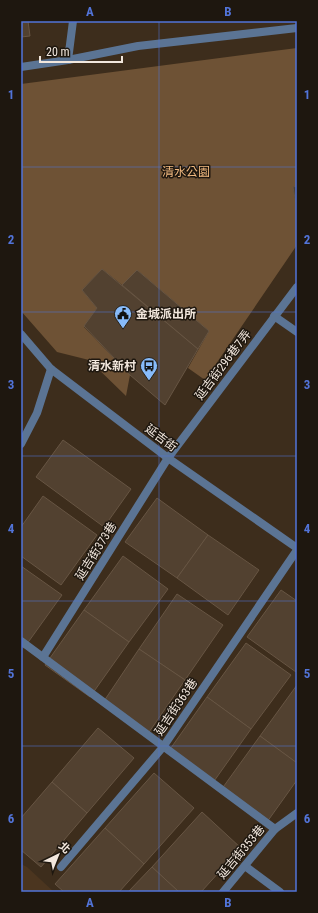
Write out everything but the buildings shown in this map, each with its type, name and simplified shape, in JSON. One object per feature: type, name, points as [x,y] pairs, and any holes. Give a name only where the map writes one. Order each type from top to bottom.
[{"type":"street","points":[[68,60],[73,21]]},
{"type":"street","points":[[21,67],[68,60],[138,46],[297,28]]},
{"type":"street","name":"延吉街296巷7弄","points":[[168,458],[297,287]]},
{"type":"street","points":[[274,316],[297,332]]},
{"type":"street","name":"延吉街","points":[[21,334],[51,369],[168,458],[297,549]]},
{"type":"street","points":[[21,444],[37,413],[51,369]]},
{"type":"street","name":"延吉街373巷","points":[[43,657],[168,458]]},
{"type":"street","name":"延吉街363巷","points":[[61,867],[163,747],[297,549]]},
{"type":"street","points":[[21,641],[275,830]]},
{"type":"street","name":"延吉街353巷","points":[[223,892],[275,830],[297,813]]},
{"type":"street","points":[[245,866],[280,892]]},
{"type":"shaded area","points":[[21,864],[27,867],[54,892],[21,892]]},
{"type":"green space","name":"清水公園","points":[[297,48],[297,186],[293,187],[297,210],[297,245],[205,380],[188,368],[209,331],[137,270],[122,285],[102,269],[82,290],[97,308],[84,327],[130,375],[126,396],[89,360],[57,352],[21,311],[21,84]]},
{"type":"place","name":"金城派出所","points":[[123,329]]},
{"type":"place","name":"清水新村","points":[[149,381]]}]
